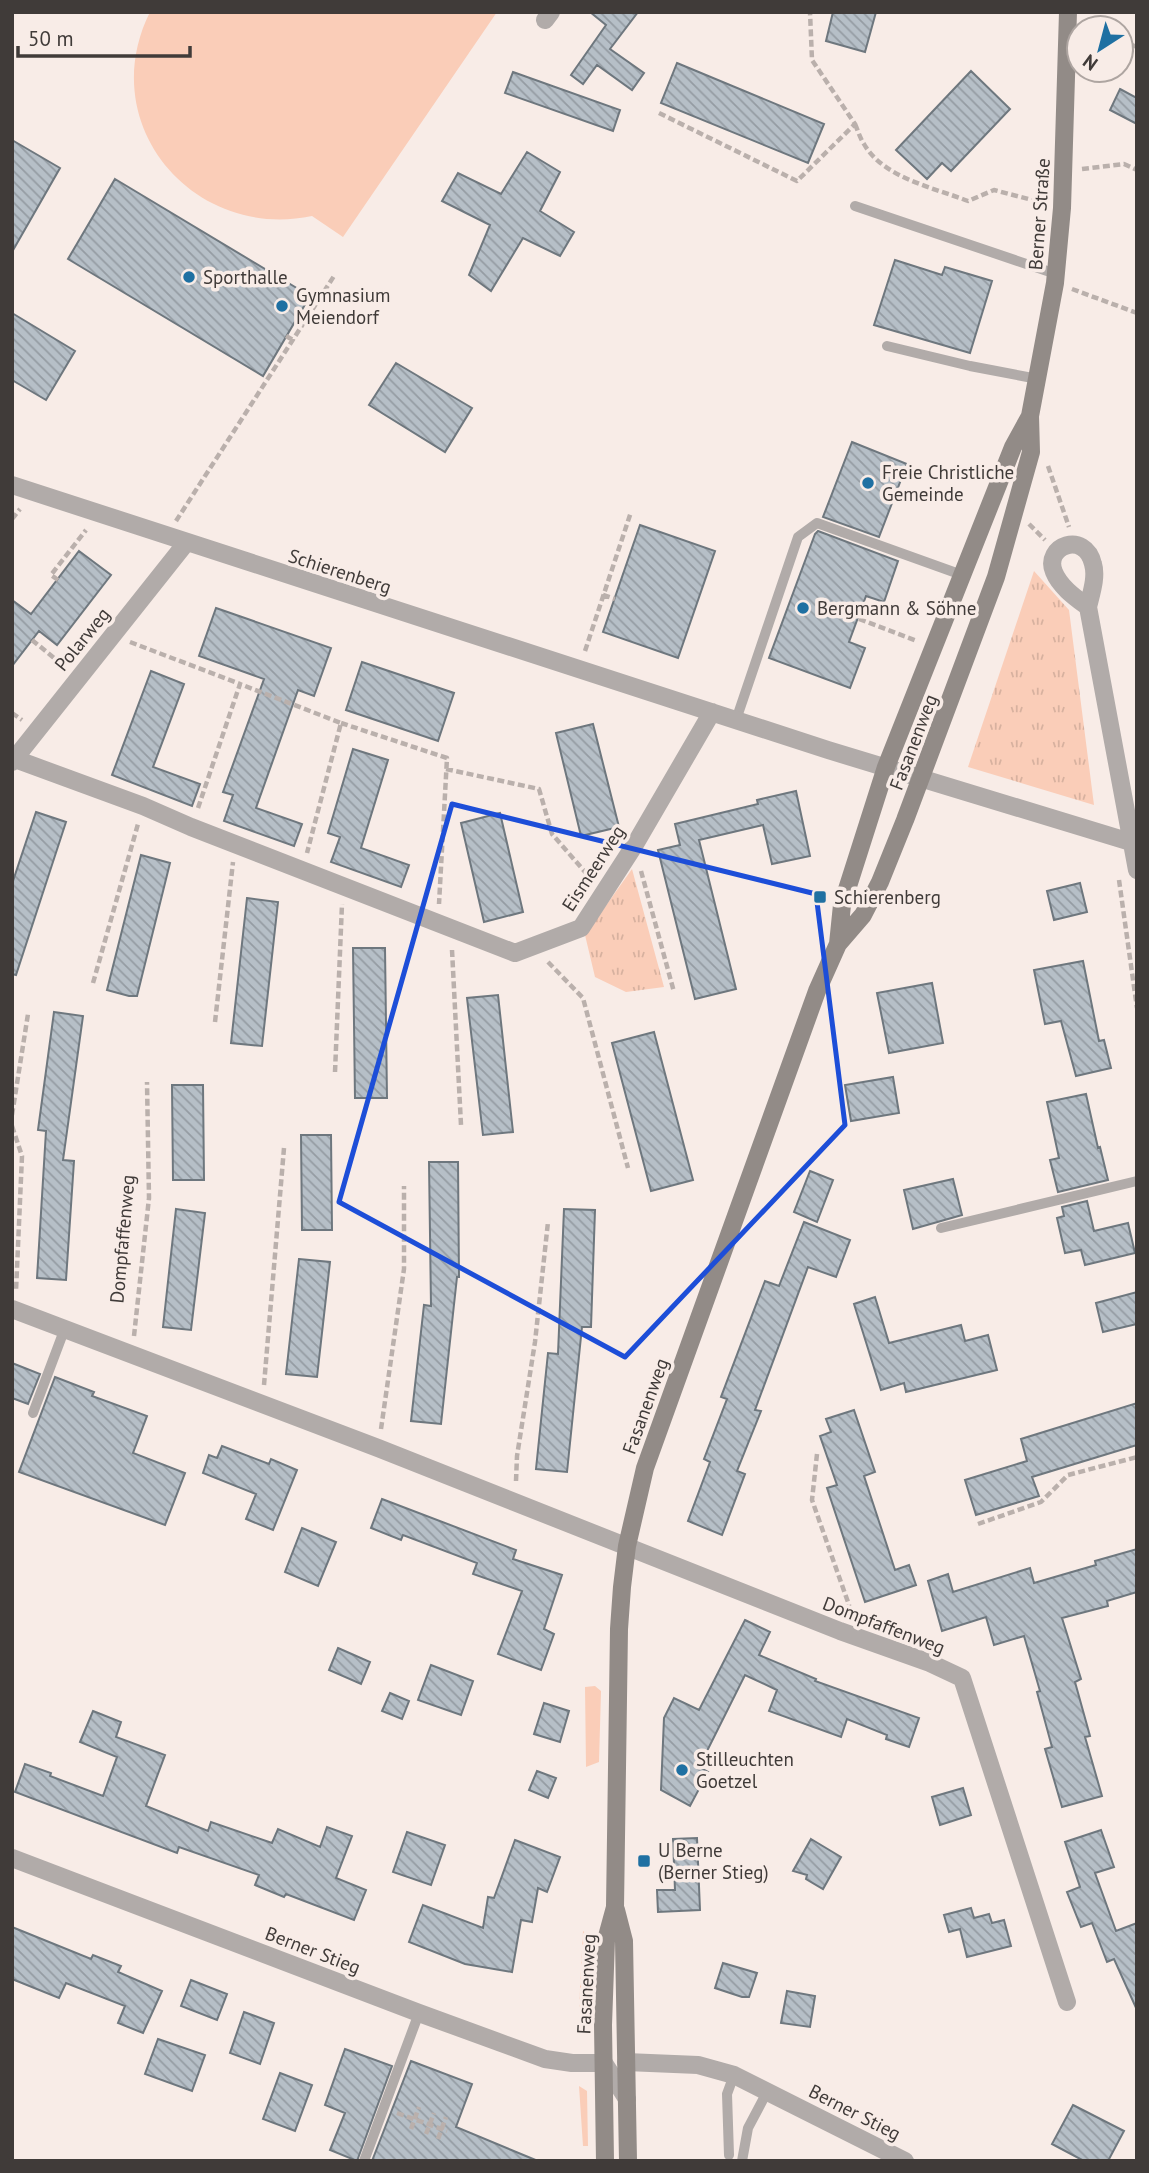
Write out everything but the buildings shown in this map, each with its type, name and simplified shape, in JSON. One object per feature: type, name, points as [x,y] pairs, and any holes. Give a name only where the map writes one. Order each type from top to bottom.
[{"type":"main road","name":"Berner Straße","points":[[1006,545],[1031,452],[1030,416],[1055,278],[1062,208],[1068,12]]},
{"type":"main road","name":"Berner Straße","points":[[978,534],[1013,447],[1030,416]]},
{"type":"main road","name":"Fasanenweg","points":[[605,2161],[606,1940],[615,1907],[619,1629],[627,1546],[645,1468],[817,991],[838,943],[842,905],[886,767],[978,534]]},
{"type":"main road","name":"Fasanenweg","points":[[838,943],[863,915],[880,882],[987,603],[1006,545]]},
{"type":"main road","name":"Fasanenweg","points":[[615,1907],[624,1941],[628,2161]]},
{"type":"street","name":"Schierenberg","points":[[12,485],[736,720],[1134,843]]},
{"type":"street","name":"Polarweg","points":[[13,760],[186,543]]},
{"type":"street","points":[[1088,607],[1063,586],[1052,565],[1055,555],[1070,543],[1088,552],[1093,563],[1088,607],[1134,843],[1132,875]]},
{"type":"street","name":"Eismeerweg","points":[[13,760],[143,807],[515,953],[581,928],[634,846],[712,712]]},
{"type":"street","name":"Dompfaffenweg","points":[[14,1309],[378,1448],[840,1631],[930,1663],[962,1678],[1067,2002]]},
{"type":"street","name":"Berner Stieg","points":[[12,1858],[545,2059],[572,2063],[604,2063]]},
{"type":"street","points":[[604,2063],[627,2099]]},
{"type":"street","name":"Berner Stieg","points":[[626,2063],[698,2065],[734,2075],[905,2161]]},
{"type":"lane","points":[[855,205],[1055,278]]},
{"type":"lane","points":[[887,346],[1038,379]]},
{"type":"lane","points":[[736,720],[798,537],[817,523],[962,575]]},
{"type":"lane","points":[[941,1228],[1137,1181]]},
{"type":"lane","points":[[33,1413],[65,1328]]},
{"type":"lane","points":[[364,2161],[419,2013]]},
{"type":"lane","points":[[729,2155],[727,2094],[734,2075]]},
{"type":"lane","points":[[742,2161],[747,2127],[767,2092]]},
{"type":"path","points":[[810,12],[808,17],[812,60],[855,124],[864,146],[884,166],[902,176],[968,201],[994,190],[1062,208]]},
{"type":"path","points":[[659,113],[797,181],[855,124]]},
{"type":"path","points":[[1063,171],[1124,164],[1137,170]]},
{"type":"path","points":[[166,536],[334,276]]},
{"type":"path","points":[[1055,278],[1137,313]]},
{"type":"path","points":[[286,336],[293,340]]},
{"type":"path","points":[[1044,454],[1075,544]]},
{"type":"path","points":[[579,668],[631,512]]},
{"type":"path","points":[[58,580],[51,575],[98,514]]},
{"type":"path","points":[[603,595],[615,599]]},
{"type":"path","points":[[859,620],[933,648]]},
{"type":"path","points":[[113,635],[341,723],[447,758],[444,925],[461,1125]]},
{"type":"path","points":[[32,640],[79,677]]},
{"type":"path","points":[[191,827],[240,684]]},
{"type":"path","points":[[302,870],[341,723]]},
{"type":"path","points":[[446,769],[539,789],[552,834],[603,893]]},
{"type":"path","points":[[93,983],[143,807]]},
{"type":"path","points":[[215,1022],[235,844]]},
{"type":"path","points":[[634,846],[674,992]]},
{"type":"path","points":[[1132,875],[1118,880],[1137,1008]]},
{"type":"path","points":[[335,1072],[343,886]]},
{"type":"path","points":[[533,946],[583,998],[628,1168]]},
{"type":"path","points":[[12,1115],[28,1014]]},
{"type":"path","name":"Dompfaffenweg","points":[[132,1356],[149,1198],[147,1082]]},
{"type":"path","points":[[12,1126],[22,1156],[14,1309]]},
{"type":"path","points":[[263,1406],[284,1148]]},
{"type":"path","points":[[378,1448],[404,1269],[404,1186]]},
{"type":"path","points":[[514,1501],[517,1456],[536,1342],[548,1222]]},
{"type":"path","points":[[817,1454],[812,1500],[849,1605],[840,1631]]},
{"type":"path","points":[[978,1524],[1041,1502],[1068,1475],[1137,1457]]},
{"type":"path","points":[[384,2107],[444,2130]]},
{"type":"path","points":[[411,2129],[419,2107]]},
{"type":"path","points":[[426,2134],[434,2113]]},
{"type":"path","points":[[438,2139],[444,2130],[446,2117]]},
{"type":"highlighted area","points":[[452,804],[816,894],[845,1125],[625,1357],[339,1202]]},
{"type":"green space","points":[[150,12],[497,12],[343,237],[312,216],[269,219],[229,210],[194,192],[165,165],[145,132],[135,95],[136,54]]},
{"type":"green space","points":[[1034,571],[1069,610],[1094,805],[968,767]]},
{"type":"green space","points":[[632,869],[664,987],[626,992],[595,977],[585,935]]},
{"type":"green space","points":[[595,1686],[601,1691],[599,1762],[586,1767],[585,1687]]},
{"type":"green space","points":[[583,1931],[591,1937],[590,2015],[579,2007]]},
{"type":"green space","points":[[579,2086],[587,2091],[588,2146],[583,2146]]},
{"type":"place","name":"Sporthalle","points":[[189,277]]},
{"type":"place","name":"Gymnasium Meiendorf","points":[[282,306]]},
{"type":"place","name":"Freie Christliche Gemeinde","points":[[868,483]]},
{"type":"place","name":"Bergmann & Söhne","points":[[803,608]]},
{"type":"place","name":"Schierenberg","points":[[820,897]]},
{"type":"place","name":"Stilleuchten Goetzel","points":[[682,1770]]},
{"type":"place","name":"U Berne (Berner Stieg)","points":[[644,1861]]}]
